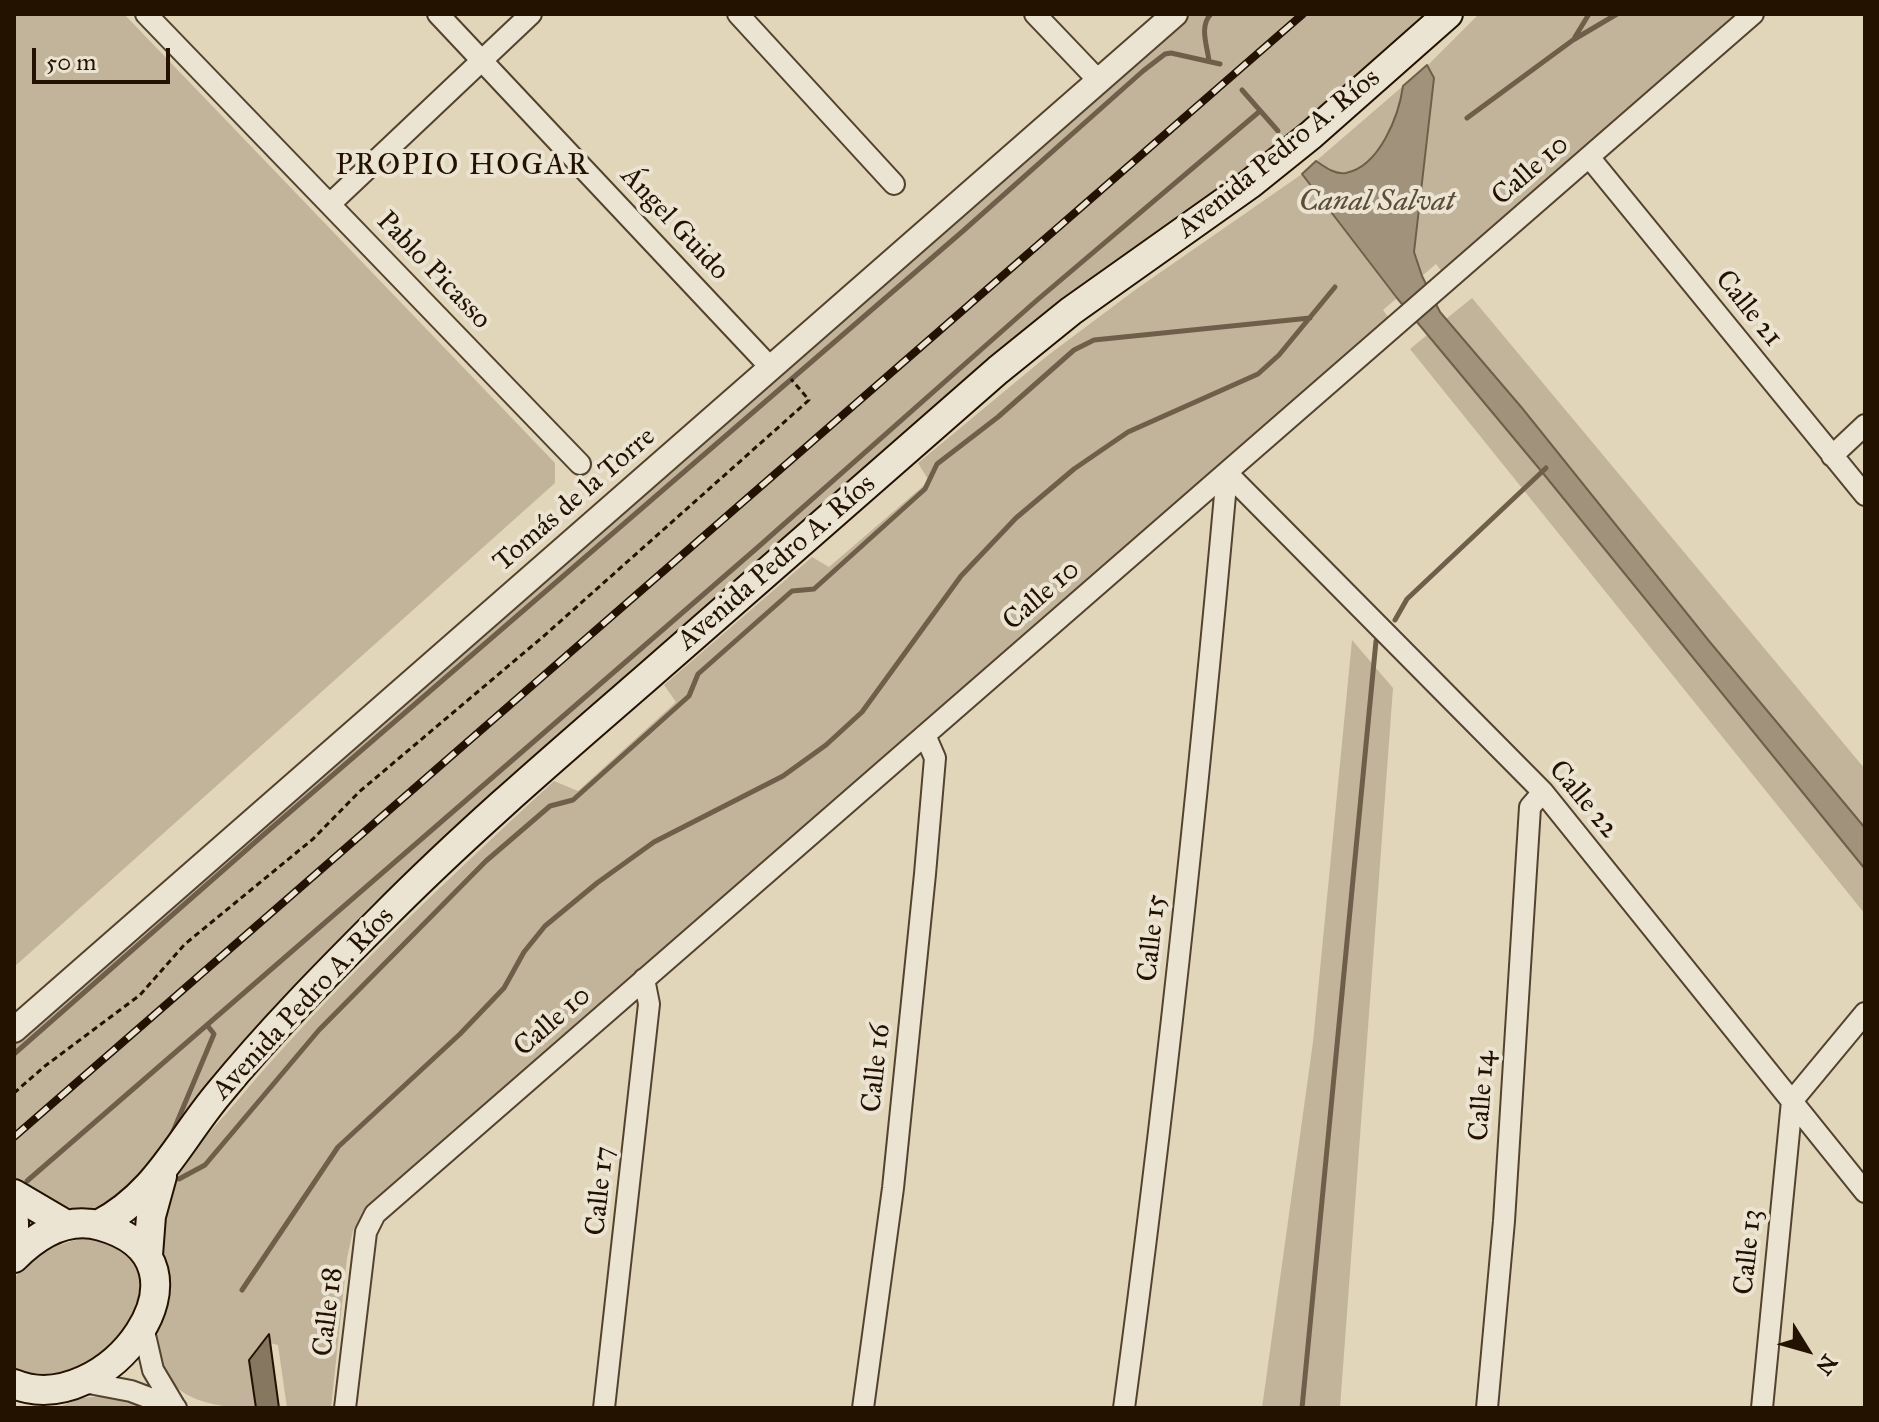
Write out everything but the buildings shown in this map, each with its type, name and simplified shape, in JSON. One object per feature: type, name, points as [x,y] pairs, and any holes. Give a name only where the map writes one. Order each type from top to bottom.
[{"type":"main road","name":"Avenida Pedro A. Ríos","points":[[98,1225],[130,1205],[163,1171],[188,1131],[219,1092],[297,1005],[499,806],[998,370],[1071,311],[1250,184],[1311,135],[1448,14]]},
{"type":"main road","name":"Avenida Pedro A. Ríos","points":[[144,1331],[154,1292],[154,1272],[148,1255],[151,1216],[163,1171]]},
{"type":"main road","points":[[14,1194],[65,1224],[98,1225],[126,1236],[148,1255]]},
{"type":"main road","points":[[14,1222],[14,1241]]},
{"type":"main road","points":[[14,1258],[36,1239],[65,1224]]},
{"type":"main road","points":[[14,1384],[38,1393],[48,1401],[89,1383],[119,1362],[144,1331]]},
{"type":"street","name":"Pablo Picasso","points":[[146,14],[580,464]]},
{"type":"street","name":"Ángel Guido","points":[[438,14],[771,368]]},
{"type":"street","points":[[330,204],[531,14]]},
{"type":"street","points":[[738,14],[894,184]]},
{"type":"street","points":[[1035,14],[1098,80]]},
{"type":"street","name":"Tomás de la Torre","points":[[14,1030],[1175,14]]},
{"type":"street","name":"Calle 10","points":[[370,1223],[383,1207],[1753,14]]},
{"type":"street","name":"Calle 21","points":[[1589,157],[1865,495]]},
{"type":"street","points":[[1832,456],[1865,425]]},
{"type":"street","name":"Calle 22","points":[[1227,473],[1543,792],[1865,1192]]},
{"type":"street","name":"Calle 15","points":[[1124,1408],[1163,1103],[1203,741],[1227,473]]},
{"type":"street","name":"Calle 16","points":[[863,1408],[893,1188],[925,874],[935,758],[925,735]]},
{"type":"street","name":"Calle 14","points":[[1487,1408],[1504,1221],[1530,807],[1543,792]]},
{"type":"street","name":"Calle 17","points":[[604,1408],[649,1004],[644,979]]},
{"type":"street","points":[[1792,1101],[1865,1013]]},
{"type":"street","name":"Calle 13","points":[[1762,1408],[1792,1101]]},
{"type":"street","name":"Calle 18","points":[[345,1408],[366,1232],[370,1223]]},
{"type":"street","points":[[144,1331],[153,1370],[176,1408]]},
{"type":"street","points":[[89,1383],[131,1391],[176,1408]]},
{"type":"path","points":[[14,1093],[65,1050],[140,995],[185,944],[313,839],[359,792],[545,635],[809,400],[794,383]]},
{"type":"shaded area","points":[[14,14],[124,14],[555,463],[555,483],[14,967]]},
{"type":"shaded area","points":[[1175,14],[1448,14],[1133,266],[385,915],[163,1171],[14,1258],[14,1030]]},
{"type":"shaded area","points":[[1479,14],[1745,14],[1443,273],[1436,264],[1422,276],[1414,252],[1434,78],[1428,65]]},
{"type":"shaded area","points":[[1403,86],[1386,138],[1369,161],[1346,173],[1338,173],[1316,161]]},
{"type":"shaded area","points":[[1302,174],[1397,298],[1383,310],[1389,318],[363,1214],[353,1231],[347,1258],[331,1408],[287,1408],[278,1345],[270,1343],[268,1335],[249,1360],[256,1408],[206,1402],[178,1388],[167,1377],[160,1362],[157,1343],[167,1298],[159,1231],[169,1189],[198,1146],[307,1022],[428,899],[554,781],[578,791],[676,702],[664,685],[812,557],[829,567],[929,481],[918,463],[1047,356],[1135,290]]},
{"type":"shaded area","points":[[1472,298],[1865,769],[1865,828],[1446,319]]},
{"type":"shaded area","points":[[1427,335],[1865,869],[1865,914],[1410,349]]},
{"type":"shaded area","points":[[1352,640],[1393,688],[1340,1408],[1262,1408],[1313,1042]]},
{"type":"shaded area","points":[[86,1238],[102,1238],[118,1244],[138,1267],[142,1288],[138,1312],[114,1351],[59,1380],[14,1371],[14,1279],[46,1251]]},
{"type":"shaded area","points":[[124,1397],[147,1408],[57,1408],[81,1398]]},
{"type":"water","name":"Canal Salvat","points":[[1427,65],[1434,78],[1414,252],[1440,312],[1865,828],[1865,869],[1397,298],[1302,174],[1316,161],[1330,170],[1346,173],[1369,161],[1386,138],[1403,86]]},
{"type":"waterway","name":"Canal Salvat","points":[[1209,61],[1205,24],[1211,14]]},
{"type":"waterway","points":[[1575,37],[1589,14]]},
{"type":"waterway","points":[[1467,118],[1573,40],[1617,14]]},
{"type":"waterway","points":[[14,1054],[963,231],[1143,71],[1165,54],[1171,53],[1220,64]]},
{"type":"waterway","name":"Canal Salvat","points":[[1242,90],[1278,131]]},
{"type":"waterway","points":[[27,1181],[757,548],[1036,301],[1260,111]]},
{"type":"waterway","points":[[242,1290],[338,1147],[460,1034],[504,988],[524,952],[545,926],[654,842],[783,776],[826,745],[862,712],[961,576],[1016,518],[1074,469],[1128,432],[1258,374],[1279,355],[1335,287]]},
{"type":"waterway","points":[[179,1179],[205,1165],[319,1030],[486,861],[550,806],[573,800],[689,696],[698,674],[792,591],[814,589],[925,489],[937,464],[998,417],[1074,350],[1094,340],[1310,318]]},
{"type":"waterway","points":[[1395,620],[1407,599],[1546,468]]},
{"type":"waterway","points":[[1302,1408],[1376,641]]},
{"type":"waterway","points":[[172,1134],[214,1034],[207,1025]]},
{"type":"railway","points":[[14,1137],[1303,14]]},
{"type":"district","name":"PROPIO HOGAR","points":[[463,167]]}]
